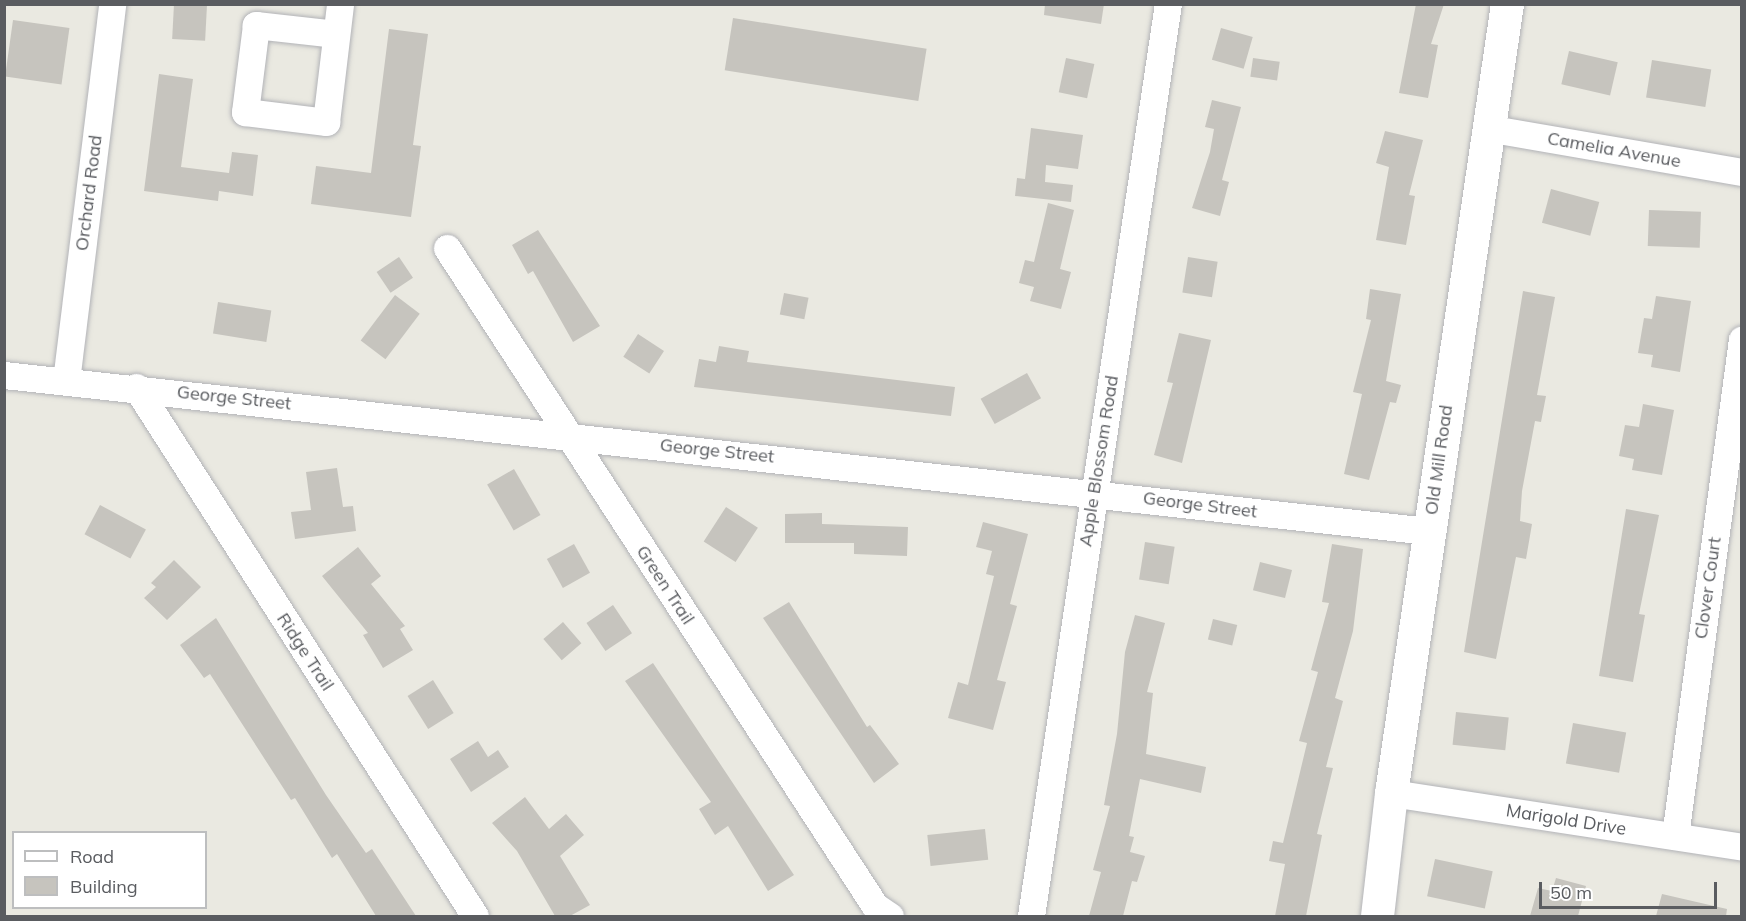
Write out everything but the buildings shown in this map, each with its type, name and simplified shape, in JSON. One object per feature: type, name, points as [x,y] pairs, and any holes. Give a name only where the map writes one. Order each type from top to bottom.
[{"type":"street","name":"Orchard Road","points":[[66,381],[112,4]]},
{"type":"street","points":[[336,34],[340,4]]},
{"type":"street","name":"Apple Blossom Road","points":[[1031,916],[1168,4]]},
{"type":"street","name":"Old Mill Road","points":[[1377,916],[1391,793],[1507,4]]},
{"type":"street","name":"Camelia Avenue","points":[[1487,128],[1742,172]]},
{"type":"street","name":"Green Trail","points":[[447,248],[566,434],[876,906],[890,916]]},
{"type":"street","name":"Clover Court","points":[[1675,836],[1742,339]]},
{"type":"street","name":"George Street","points":[[4,375],[136,387],[566,434],[1429,531]]},
{"type":"street","name":"Ridge Trail","points":[[136,387],[475,916]]},
{"type":"street","name":"Marigold Drive","points":[[1391,793],[1742,847]]}]
